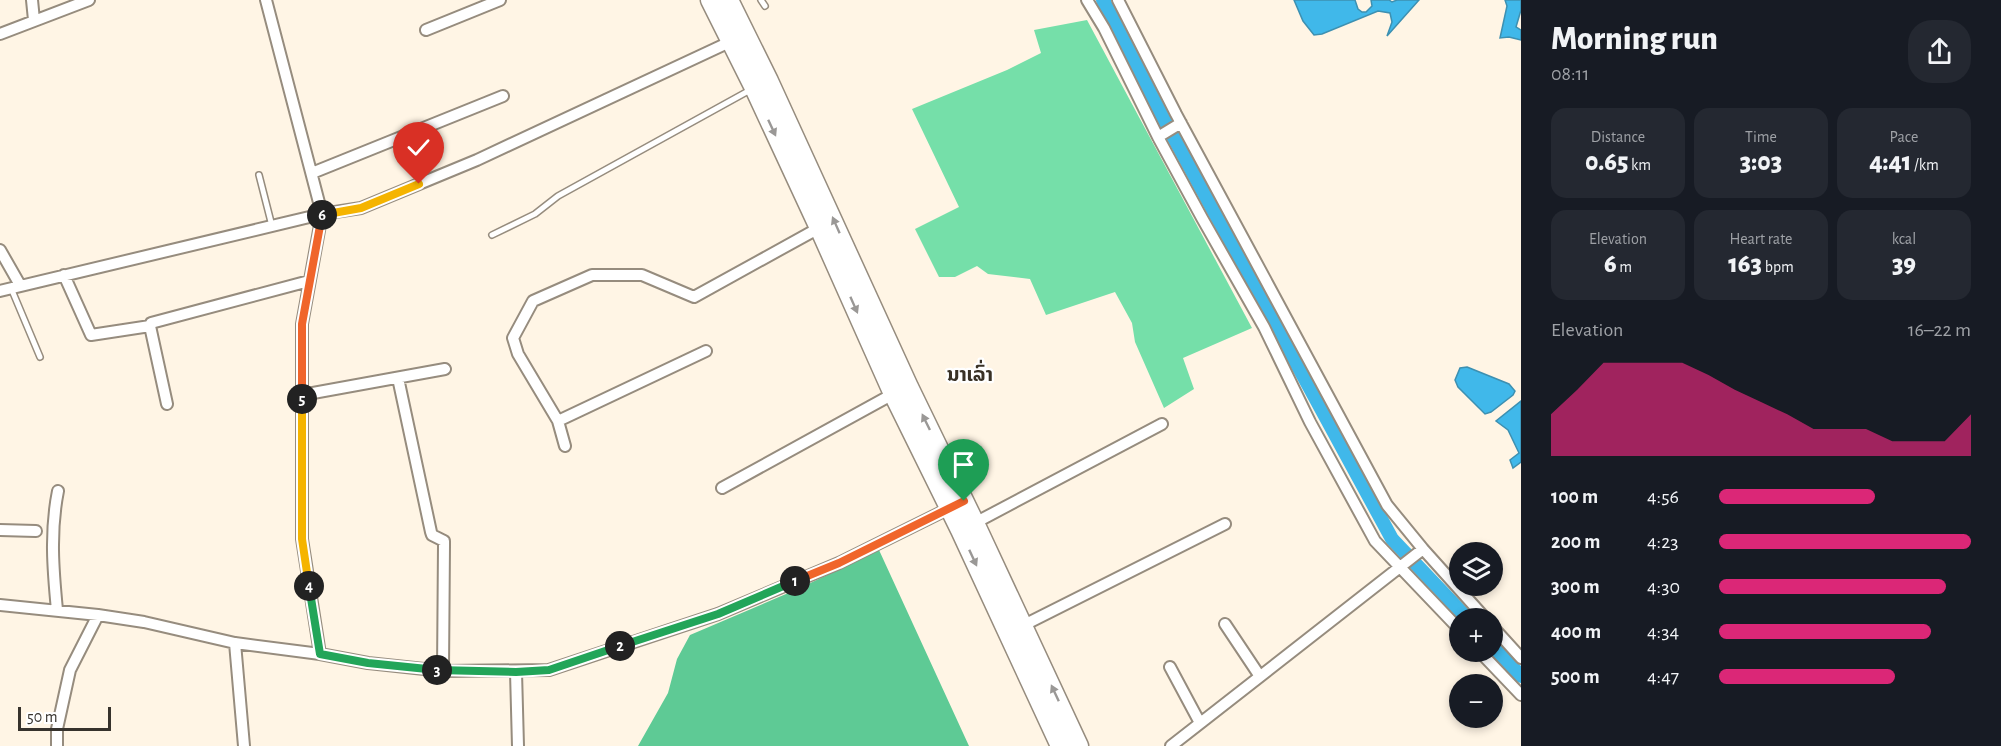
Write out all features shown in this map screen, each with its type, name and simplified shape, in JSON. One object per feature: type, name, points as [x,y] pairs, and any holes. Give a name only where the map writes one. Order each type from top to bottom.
[{"type":"highway","points":[[710,0],[774,92],[909,387],[956,505]]},
{"type":"highway","points":[[729,0],[753,88],[894,394],[1024,625],[1079,746]]},
{"type":"highway","points":[[968,526],[1060,746]]},
{"type":"street","points":[[33,0],[34,20]]},
{"type":"street","points":[[0,34],[89,0]]},
{"type":"street","points":[[266,0],[322,214],[302,324],[302,539],[320,654]]},
{"type":"street","points":[[426,30],[500,0]]},
{"type":"street","points":[[1087,0],[1104,27],[1158,137],[1264,327],[1310,422],[1375,541],[1402,563],[1449,617]]},
{"type":"street","points":[[1118,0],[1181,123],[1387,505],[1420,550],[1475,608]]},
{"type":"street","points":[[0,250],[10,288],[272,225],[361,208],[466,164],[738,39]]},
{"type":"street","points":[[312,173],[503,96]]},
{"type":"street","points":[[1158,137],[1181,123]]},
{"type":"street","points":[[566,446],[558,421],[518,354],[513,338],[533,301],[592,274],[642,275],[694,297],[819,228]]},
{"type":"street","points":[[64,275],[91,335],[150,326]]},
{"type":"street","points":[[167,404],[151,322],[309,280]]},
{"type":"street","points":[[558,421],[706,351]]},
{"type":"street","points":[[302,395],[446,369]]},
{"type":"street","points":[[398,378],[431,532],[432,535],[444,541],[443,671]]},
{"type":"street","points":[[722,488],[894,394]]},
{"type":"street","points":[[968,526],[1162,424]]},
{"type":"street","points":[[57,610],[52,547],[53,514],[58,491]]},
{"type":"street","points":[[0,605],[144,622],[235,643],[368,663],[443,671],[549,670],[718,614],[839,563],[956,505]]},
{"type":"street","points":[[1024,625],[1225,524]]},
{"type":"street","points":[[0,530],[36,531]]},
{"type":"street","points":[[1171,746],[1420,550]]},
{"type":"street","points":[[57,746],[57,729],[70,670],[98,615]]},
{"type":"street","points":[[1225,624],[1259,675]]},
{"type":"street","points":[[1503,638],[1521,658]]},
{"type":"street","points":[[235,643],[244,746]]},
{"type":"street","points":[[1490,662],[1521,695]]},
{"type":"street","points":[[1170,667],[1200,723]]},
{"type":"street","points":[[516,672],[518,746]]},
{"type":"lane","points":[[761,0],[765,6]]},
{"type":"lane","points":[[492,235],[535,214],[558,196],[753,88]]},
{"type":"lane","points":[[259,176],[272,225]]},
{"type":"lane","points":[[10,288],[40,357]]},
{"type":"green space","points":[[1087,20],[1252,328],[1183,358],[1194,389],[1164,408],[1135,342],[1132,323],[1115,292],[1046,315],[1030,279],[988,274],[977,266],[955,277],[939,277],[915,229],[959,207],[912,109],[1007,70],[1041,53],[1034,30]]},
{"type":"green space","points":[[879,550],[969,746],[638,746],[668,693],[677,659],[690,635],[800,588]]},
{"type":"water","points":[[1294,0],[1355,0],[1358,9],[1366,12],[1372,6],[1371,0],[1392,2],[1419,0],[1387,36],[1392,22],[1390,13],[1378,11],[1322,34],[1314,35],[1303,21]]},
{"type":"water","points":[[1505,0],[1521,0],[1521,10],[1516,27],[1521,30],[1521,40],[1509,37],[1500,38],[1507,6]]},
{"type":"water","points":[[1467,367],[1509,384],[1515,391],[1513,395],[1485,414],[1458,387],[1455,380],[1460,368]]},
{"type":"water","points":[[1521,401],[1521,462],[1513,468],[1510,460],[1519,453],[1508,430],[1496,421]]},
{"type":"waterway","points":[[1103,0],[1162,116],[1392,539],[1458,608]]},
{"type":"waterway","points":[[1503,657],[1521,676]]},
{"type":"district","name":"ນາເລົ່າ","points":[[970,374]]},
{"type":"route","points":[[419,184],[361,208],[322,214],[302,324],[302,539],[320,654],[368,663],[443,671],[549,670],[718,614],[839,563],[964,501]]}]
